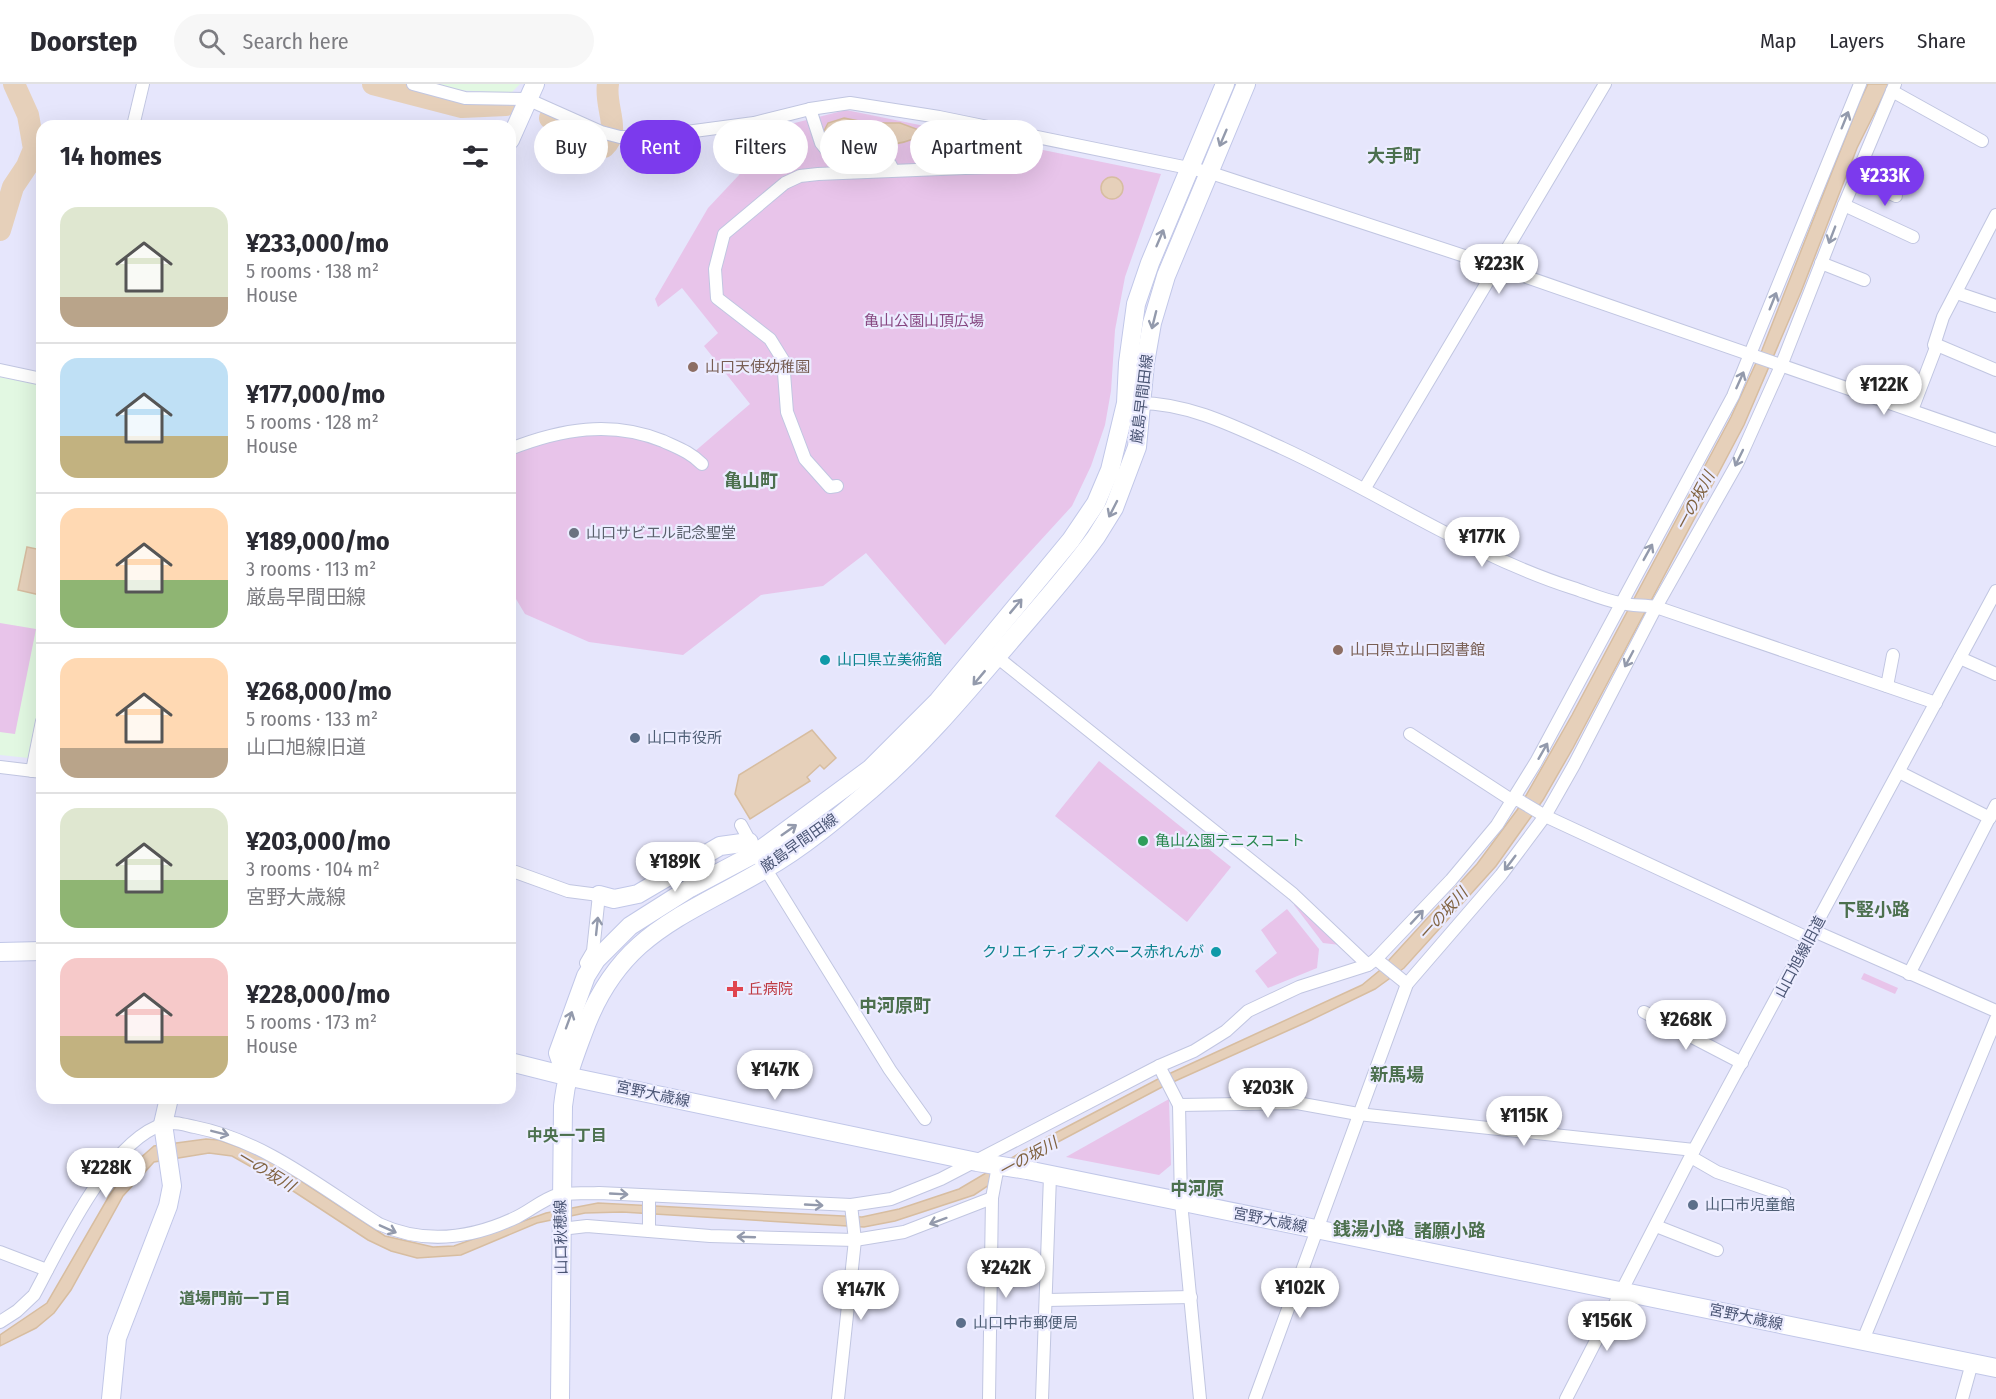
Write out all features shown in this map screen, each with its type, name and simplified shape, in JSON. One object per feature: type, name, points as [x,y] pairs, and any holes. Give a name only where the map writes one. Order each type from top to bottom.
[{"type":"main road","name":"厳島早間田線","points":[[566,1076],[591,1010],[604,985],[628,954],[655,931],[684,912],[766,868],[823,828],[914,751],[1077,563],[1114,508],[1137,447],[1128,363],[1136,304],[1225,84]]},
{"type":"main road","name":"厳島早間田線","points":[[566,1076],[558,1053],[579,994],[596,960],[630,926],[834,797],[870,769],[938,701],[1071,540],[1096,503],[1110,470],[1134,403],[1145,363],[1152,323],[1166,276],[1246,84]]},
{"type":"main road","points":[[516,129],[531,91]]},
{"type":"main road","points":[[599,895],[614,898],[638,894],[720,846],[752,848]]},
{"type":"main road","points":[[0,952],[36,951]]},
{"type":"main road","name":"宮野大歳線","points":[[516,1064],[976,1162],[1317,1229],[1996,1368]]},
{"type":"main road","name":"山口秋穂線","points":[[560,1399],[560,1194],[566,1076]]},
{"type":"main road","points":[[111,1399],[117,1338],[168,1206],[172,1186],[163,1129],[168,1104]]},
{"type":"street","points":[[134,120],[143,84]]},
{"type":"street","points":[[413,84],[465,98],[531,91],[601,132],[620,137],[649,137],[754,123],[810,109],[850,103],[952,120]]},
{"type":"street","points":[[1365,488],[1605,84]]},
{"type":"street","points":[[0,1323],[34,1295],[109,1166],[139,1138],[174,1123],[234,1136],[266,1151],[379,1224],[398,1233],[423,1238],[456,1238],[490,1228],[518,1216],[543,1200],[560,1194],[851,1205],[891,1199],[976,1162],[1194,1051],[1226,1031],[1248,1011],[1271,1000],[1375,963],[1451,880],[1516,800],[1566,710],[1754,356],[1860,84]]},
{"type":"street","points":[[1255,1399],[1405,982],[1501,875],[1543,815],[1653,607],[1738,462],[1893,87],[1982,141]]},
{"type":"street","points":[[810,109],[820,140]]},
{"type":"street","points":[[1043,140],[1208,172],[1498,267],[1996,438]]},
{"type":"street","points":[[820,174],[800,176],[785,183],[724,234],[718,253],[714,285],[717,298],[770,339],[775,346],[783,360],[787,412],[805,459],[830,486],[837,486]]},
{"type":"street","points":[[1855,177],[1896,196]]},
{"type":"street","points":[[1844,205],[1913,237]]},
{"type":"street","points":[[1996,215],[1943,317],[1934,345],[1996,370]]},
{"type":"street","points":[[1821,263],[1863,280]]},
{"type":"street","points":[[1957,293],[1996,306]]},
{"type":"street","points":[[1912,411],[1937,345]]},
{"type":"street","points":[[0,370],[36,378]]},
{"type":"street","points":[[1134,403],[1165,405],[1215,419],[1365,488],[1468,545],[1537,577],[1623,604],[1653,607],[1936,703]]},
{"type":"street","points":[[516,447],[545,435],[625,429],[691,453],[702,464]]},
{"type":"street","name":"山口旭線旧道","points":[[1566,1399],[1692,1153],[1812,935],[1996,591]]},
{"type":"street","points":[[1887,686],[1893,656]]},
{"type":"street","points":[[997,657],[1293,894],[1375,963],[1405,982]]},
{"type":"street","points":[[1960,658],[1996,674]]},
{"type":"street","points":[[1410,734],[1543,815],[1812,935],[1996,1011]]},
{"type":"street","points":[[0,767],[36,772]]},
{"type":"street","points":[[1899,772],[1991,826]]},
{"type":"street","points":[[1909,974],[1942,906],[1946,906],[1991,826],[1996,805]]},
{"type":"street","points":[[741,825],[752,848],[890,1070],[925,1119]]},
{"type":"street","points":[[516,872],[568,891],[599,895],[593,951],[579,974],[579,994]]},
{"type":"street","points":[[1644,1012],[1742,1063]]},
{"type":"street","points":[[1863,1340],[1996,1019]]},
{"type":"street","points":[[1160,1068],[1179,1106],[1181,1202],[1200,1399]]},
{"type":"street","points":[[1179,1106],[1297,1103],[1358,1114],[1692,1153],[1717,1172],[1784,1196]]},
{"type":"street","points":[[990,1399],[992,1198],[998,1166]]},
{"type":"street","points":[[1042,1399],[1050,1176]]},
{"type":"street","points":[[561,1230],[587,1226],[649,1225],[710,1236],[854,1237],[904,1232],[992,1198]]},
{"type":"street","points":[[649,1225],[650,1199]]},
{"type":"street","points":[[838,1399],[854,1237],[851,1205]]},
{"type":"street","points":[[1656,1226],[1717,1250]]},
{"type":"street","points":[[0,1252],[47,1270]]},
{"type":"street","points":[[1047,1300],[1191,1297]]},
{"type":"street","points":[[1962,1399],[1972,1363]]},
{"type":"shaded area","points":[[433,84],[520,84],[511,93],[455,90]]},
{"type":"shaded area","points":[[0,377],[36,383],[36,723],[29,758],[0,755]]},
{"type":"green space","name":"亀山公園山頂広場","points":[[846,110],[895,120],[820,120],[820,174],[898,174],[898,121],[910,123],[910,174],[1043,174],[1043,150],[1161,174],[1125,277],[1115,330],[1111,391],[1105,425],[1091,466],[1072,506],[945,645],[866,553],[823,586],[761,595],[683,655],[589,642],[525,614],[516,599],[516,447],[545,435],[625,429],[693,453],[750,404],[704,346],[718,333],[682,288],[658,307],[655,299],[708,208],[739,175],[808,174],[806,120]]},
{"type":"green space","points":[[0,623],[36,629],[15,734],[0,732]]},
{"type":"green space","name":"亀山公園テニスコート","points":[[1099,761],[1231,867],[1187,922],[1055,816]]},
{"type":"green space","points":[[1295,900],[1340,945],[1323,943],[1294,905]]},
{"type":"green space","points":[[1287,909],[1319,949],[1317,968],[1268,988],[1255,971],[1277,953],[1261,930]]},
{"type":"green space","points":[[1864,973],[1898,988],[1895,994],[1861,979]]},
{"type":"green space","points":[[1169,1099],[1171,1165],[1159,1175],[1066,1157]]},
{"type":"water","name":"一の坂川","points":[[1868,84],[1889,84],[1857,148],[1801,292],[1744,425],[1573,748],[1543,800],[1496,866],[1404,968],[1375,989],[1164,1086],[1039,1152],[974,1195],[895,1221],[864,1227],[622,1212],[585,1213],[537,1223],[461,1255],[417,1258],[391,1251],[368,1240],[290,1189],[232,1156],[209,1153],[154,1162],[123,1196],[71,1290],[54,1313],[36,1328],[0,1346],[0,1335],[47,1303],[109,1196],[129,1168],[154,1146],[206,1139],[219,1140],[263,1156],[385,1236],[433,1247],[454,1246],[546,1213],[598,1203],[862,1217],[899,1209],[959,1189],[1040,1141],[1160,1078],[1362,985],[1379,971],[1477,864],[1520,806],[1572,715],[1731,417],[1762,350]]},
{"type":"water","points":[[898,123],[910,127],[910,140],[898,143]]},
{"type":"water","points":[[1112,177],[1122,184],[1123,188],[1116,198],[1112,199],[1102,192],[1101,188],[1108,178]]},
{"type":"water","points":[[27,547],[36,549],[36,594],[18,590]]},
{"type":"water","points":[[812,730],[836,758],[824,769],[820,765],[807,777],[810,781],[750,819],[735,794],[739,775]]},
{"type":"waterway","points":[[0,230],[13,187],[27,166],[34,149],[28,115],[14,84]]},
{"type":"waterway","points":[[373,84],[462,107],[506,105]]},
{"type":"waterway","points":[[550,118],[604,147],[612,134],[608,84]]},
{"type":"place","name":"山口天使幼稚園","points":[[693,367]]},
{"type":"place","name":"山口サビエル記念聖堂","points":[[574,533]]},
{"type":"place","name":"山口県立山口図書館","points":[[1338,650]]},
{"type":"place","name":"山口県立美術館","points":[[825,660]]},
{"type":"place","name":"山口市役所","points":[[635,738]]},
{"type":"place","name":"亀山公園テニスコート","points":[[1143,841]]},
{"type":"place","name":"クリエイティブスペース赤れんが","points":[[1216,952]]},
{"type":"place","name":"丘病院","points":[[735,989]]},
{"type":"place","name":"山口市児童館","points":[[1693,1205]]},
{"type":"place","name":"山口中市郵便局","points":[[961,1323]]},
{"type":"district","name":"大手町","points":[[1394,156]]},
{"type":"district","name":"亀山町","points":[[751,481]]},
{"type":"district","name":"下竪小路","points":[[1874,910]]},
{"type":"district","name":"中河原町","points":[[895,1006]]},
{"type":"district","name":"新馬場","points":[[1397,1075]]},
{"type":"district","name":"中央一丁目","points":[[567,1135]]},
{"type":"district","name":"中河原","points":[[1197,1189]]},
{"type":"district","name":"銭湯小路","points":[[1369,1229]]},
{"type":"district","name":"諸願小路","points":[[1450,1231]]},
{"type":"district","name":"道場門前一丁目","points":[[235,1298]]}]
